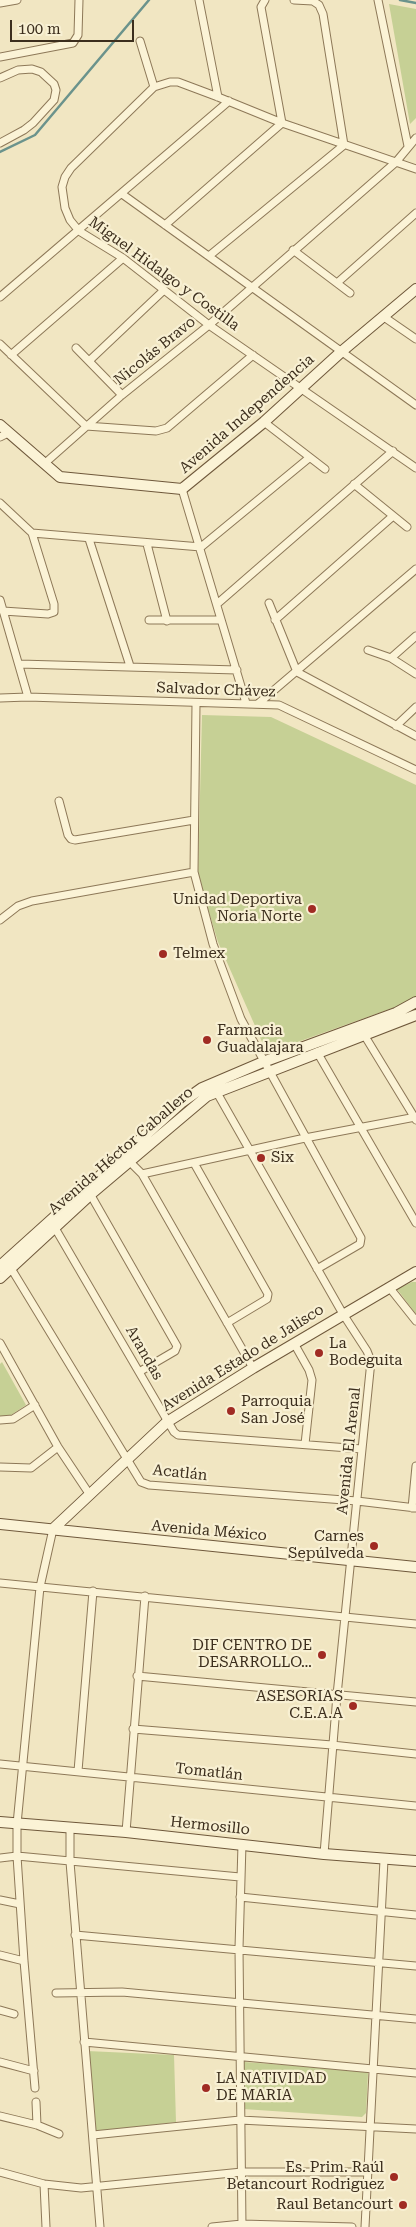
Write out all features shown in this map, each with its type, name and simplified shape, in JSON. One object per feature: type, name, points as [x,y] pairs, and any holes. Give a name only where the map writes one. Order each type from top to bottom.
[{"type":"street","points":[[0,3],[17,0]]},
{"type":"street","points":[[0,56],[73,43],[78,35],[79,0]]},
{"type":"street","points":[[199,0],[218,97]]},
{"type":"street","points":[[265,0],[262,7],[282,123]]},
{"type":"street","points":[[294,0],[313,1],[319,5],[323,14],[344,145]]},
{"type":"street","points":[[378,0],[408,146]]},
{"type":"street","points":[[140,41],[154,87],[162,83],[178,82],[282,123],[416,169]]},
{"type":"street","points":[[0,78],[18,70],[32,69],[41,72],[54,84],[56,95],[54,100],[24,130],[0,143]]},
{"type":"street","name":"Miguel Hidalgo y Costilla","points":[[154,87],[65,177],[62,197],[70,220],[79,230],[123,258],[209,325],[416,468]]},
{"type":"street","points":[[0,297],[229,101]]},
{"type":"street","points":[[165,225],[282,123]]},
{"type":"street","name":"Nicolás Bravo","points":[[44,464],[122,395],[209,325],[396,162],[416,138]]},
{"type":"street","points":[[208,256],[344,145]]},
{"type":"street","points":[[122,194],[416,405]]},
{"type":"street","points":[[337,282],[416,213]]},
{"type":"street","points":[[293,250],[350,293]]},
{"type":"street","points":[[11,355],[123,258]]},
{"type":"street","name":"Avenida Independencia","points":[[0,425],[4,435],[64,478],[182,488],[264,422],[341,352],[416,289]]},
{"type":"street","points":[[89,361],[164,290]]},
{"type":"street","points":[[384,317],[416,339]]},
{"type":"street","points":[[0,344],[86,426],[162,430],[253,355]]},
{"type":"street","points":[[76,348],[122,395]]},
{"type":"street","points":[[264,422],[324,469]]},
{"type":"street","points":[[216,604],[393,451]]},
{"type":"street","points":[[32,533],[200,547],[309,458]]},
{"type":"street","points":[[354,484],[407,527]]},
{"type":"street","points":[[182,488],[246,703]]},
{"type":"street","points":[[0,504],[32,533],[54,604],[54,612],[48,614],[3,611]]},
{"type":"street","points":[[275,620],[393,516]]},
{"type":"street","points":[[89,539],[130,666]]},
{"type":"street","points":[[147,544],[167,621]]},
{"type":"street","points":[[259,703],[416,569]]},
{"type":"street","points":[[0,600],[28,697]]},
{"type":"street","points":[[269,603],[297,672],[416,736]]},
{"type":"street","points":[[149,620],[222,620]]},
{"type":"street","points":[[391,658],[416,636]]},
{"type":"street","points":[[368,650],[391,658],[416,674]]},
{"type":"street","points":[[19,664],[237,670]]},
{"type":"street","name":"Salvador Chávez","points":[[0,698],[28,697],[196,704],[259,703],[279,705],[416,770]]},
{"type":"street","points":[[196,704],[194,872],[213,944],[241,1019],[360,1236],[360,1244],[317,1268]]},
{"type":"street","points":[[396,726],[416,707]]},
{"type":"street","points":[[59,801],[68,835],[71,839],[75,840],[194,820]]},
{"type":"street","points":[[0,920],[18,906],[32,901],[194,872]]},
{"type":"street","name":"Avenida Héctor Caballero","points":[[208,1092],[269,1072],[317,1052],[363,1031],[416,1002]]},
{"type":"street","name":"Avenida Héctor Caballero","points":[[0,1278],[5,1265],[126,1158],[208,1092],[263,1062],[415,1017]]},
{"type":"street","points":[[142,1174],[305,1138],[415,1118],[363,1031]]},
{"type":"street","points":[[317,1052],[360,1127],[413,1211],[416,1223]]},
{"type":"street","name":"Avenida El Arenal","points":[[208,1092],[249,1151],[367,1351],[371,1361],[332,1745],[324,1854]]},
{"type":"street","points":[[126,1158],[142,1174],[253,1368]]},
{"type":"street","points":[[194,1163],[268,1294],[267,1299],[227,1323]]},
{"type":"street","points":[[88,1191],[177,1346],[175,1351],[139,1372]]},
{"type":"street","name":"Avenida Héctor Caballero","points":[[5,1265],[55,1228],[88,1191]]},
{"type":"street","name":"Arandas","points":[[55,1228],[171,1430],[178,1435],[362,1449]]},
{"type":"street","name":"Acatlán","points":[[5,1265],[128,1459],[139,1480],[150,1485],[357,1501],[414,1508]]},
{"type":"street","name":"Avenida Estado de Jalisco","points":[[53,1529],[167,1422],[253,1368],[295,1345],[390,1287],[413,1276]]},
{"type":"street","points":[[390,1287],[416,1321]]},
{"type":"street","points":[[0,1343],[2,1352],[35,1405],[58,1447],[90,1495]]},
{"type":"street","points":[[295,1345],[309,1370],[312,1380],[306,1444]]},
{"type":"street","points":[[0,1420],[13,1419],[35,1405]]},
{"type":"street","points":[[0,1467],[31,1468],[58,1447]]},
{"type":"street","points":[[414,1508],[416,1466]]},
{"type":"street","name":"Avenida México","points":[[0,1524],[416,1567]]},
{"type":"street","points":[[35,2088],[20,1904],[17,1856],[18,1824],[40,1587],[53,1529]]},
{"type":"street","points":[[0,1583],[416,1624]]},
{"type":"street","points":[[78,1771],[93,1592]]},
{"type":"street","points":[[126,1832],[137,1676],[145,1596]]},
{"type":"street","points":[[137,1676],[416,1702]]},
{"type":"street","points":[[133,1729],[332,1745],[416,1754]]},
{"type":"street","name":"Tomatlán","points":[[0,1764],[416,1806]]},
{"type":"street","name":"Hermosillo","points":[[0,1822],[126,1832],[384,1860],[416,1861]]},
{"type":"street","points":[[70,1828],[70,1862],[75,1935],[100,2227]]},
{"type":"street","points":[[242,1844],[239,1948],[242,2226]]},
{"type":"street","points":[[0,1858],[17,1856],[240,1877]]},
{"type":"street","points":[[365,2227],[384,1860]]},
{"type":"street","points":[[240,1897],[416,1915]]},
{"type":"street","points":[[0,1900],[20,1904]]},
{"type":"street","points":[[75,1935],[239,1948],[416,1966]]},
{"type":"street","points":[[0,1955],[24,1961]]},
{"type":"street","points":[[56,1993],[80,1991],[122,1992],[416,2019]]},
{"type":"street","points":[[0,2010],[14,2014]]},
{"type":"street","points":[[84,2042],[416,2073]]},
{"type":"street","points":[[0,2062],[34,2071]]},
{"type":"street","points":[[36,2102],[37,2125]]},
{"type":"street","points":[[0,2116],[37,2125],[59,2134]]},
{"type":"street","points":[[93,2135],[240,2120],[416,2128]]},
{"type":"street","points":[[0,2172],[44,2184],[81,2188],[242,2172],[368,2172]]},
{"type":"street","points":[[44,2184],[46,2227]]},
{"type":"street","points":[[212,2227],[352,2227]]},
{"type":"green space","points":[[389,4],[416,9],[416,118],[410,124]]},
{"type":"green space","name":"Unidad Deportiva Noria Norte","points":[[202,715],[271,717],[416,785],[416,997],[412,1001],[267,1053],[218,942],[198,876]]},
{"type":"green space","points":[[416,1282],[416,1314],[397,1289]]},
{"type":"green space","points":[[2,1362],[26,1405],[8,1417],[0,1417],[0,1364]]},
{"type":"green space","points":[[87,2051],[174,2055],[176,2122],[96,2132]]},
{"type":"green space","points":[[244,2062],[366,2071],[368,2073],[366,2113],[362,2117],[243,2109]]},
{"type":"waterway","points":[[0,152],[35,135],[149,0]]},
{"type":"waterway","points":[[400,0],[416,3]]},
{"type":"place","name":"Unidad Deportiva Noria Norte","points":[[312,909]]},
{"type":"place","name":"Telmex","points":[[163,954]]},
{"type":"place","name":"Farmacia Guadalajara","points":[[207,1040]]},
{"type":"place","name":"Six","points":[[261,1158]]},
{"type":"place","name":"La Bodeguita","points":[[319,1353]]},
{"type":"place","name":"Parroquia San José","points":[[231,1411]]},
{"type":"place","name":"Carnes Sepúlveda","points":[[374,1546]]},
{"type":"place","name":"DIF CENTRO DE DESARROLLO…","points":[[322,1655]]},
{"type":"place","name":"ASESORIAS C.E.A.A","points":[[353,1706]]},
{"type":"place","name":"LA NATIVIDAD DE MARIA","points":[[206,2088]]},
{"type":"place","name":"Es. Prim. Raúl Betancourt Rodriguez","points":[[394,2177]]},
{"type":"place","name":"Raul Betancourt","points":[[403,2205]]}]
